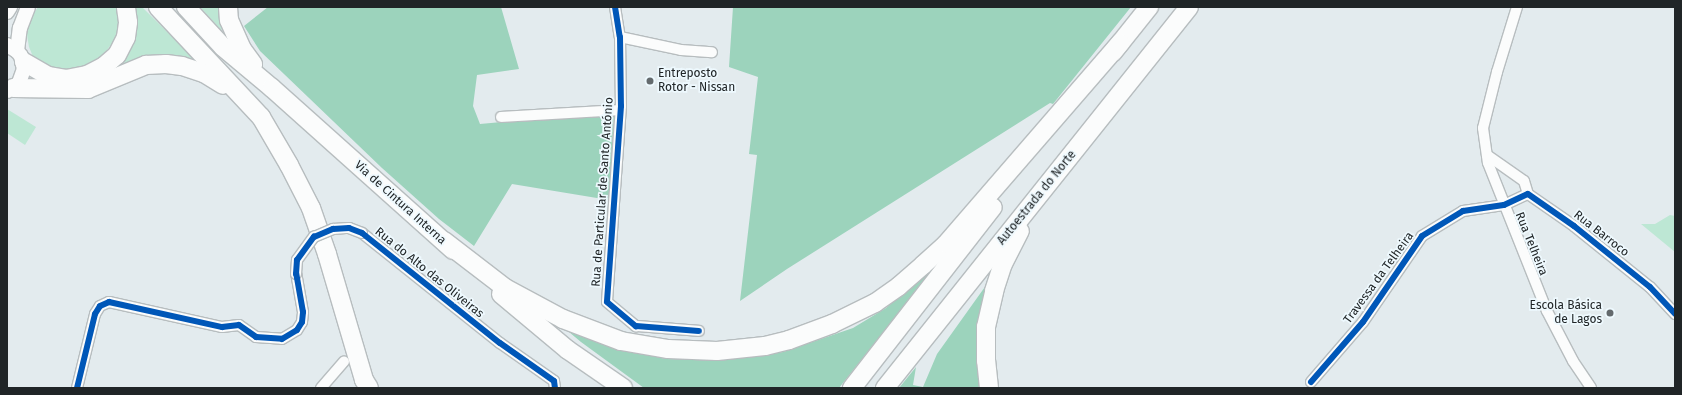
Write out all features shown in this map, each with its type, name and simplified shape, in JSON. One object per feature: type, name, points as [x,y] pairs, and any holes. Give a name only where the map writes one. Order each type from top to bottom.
[{"type":"highway","points":[[16,53],[48,76],[66,79],[87,76],[103,67],[117,55],[126,37],[128,22],[126,7]]},
{"type":"highway","points":[[158,7],[261,117],[289,165],[311,208],[328,254],[366,385]]},
{"type":"highway","name":"Via de Cintura Interna","points":[[186,7],[223,47],[272,88],[444,241],[476,273],[568,350],[623,388]]},
{"type":"highway","points":[[228,7],[228,20],[242,50],[272,88]]},
{"type":"highway","points":[[852,388],[1149,7]]},
{"type":"highway","name":"Autoestrada do Norte","points":[[885,388],[938,319],[1041,194],[1189,7]]},
{"type":"highway","points":[[444,241],[505,288],[563,319],[621,341],[668,349],[717,351],[765,346],[789,340],[832,324],[875,303],[899,286],[924,265],[946,244],[1120,43]]},
{"type":"highway","points":[[10,89],[88,89],[146,64],[166,64],[182,66],[204,73],[243,99]]},
{"type":"highway","points":[[989,388],[986,361],[986,327],[994,291],[1003,264],[1041,194]]},
{"type":"main road","points":[[7,12],[10,7]]},
{"type":"main road","points":[[10,89],[19,83],[23,76],[16,53],[20,28],[28,7]]},
{"type":"street","name":"Rua de Particular de Santo António","points":[[615,7],[620,37],[620,110],[607,302],[636,326],[700,331]]},
{"type":"street","name":"Rua Telheira","points":[[1517,7],[1497,72],[1483,128],[1488,163],[1547,311],[1573,361],[1591,388]]},
{"type":"street","points":[[620,37],[681,50],[712,52]]},
{"type":"street","points":[[501,117],[620,110]]},
{"type":"street","name":"Rua Barroco","points":[[1487,155],[1524,181],[1528,194],[1574,226],[1650,287],[1675,314]]},
{"type":"street","points":[[1504,205],[1528,194]]},
{"type":"street","name":"Travessa da Telheira","points":[[1311,382],[1363,322],[1422,236],[1463,211],[1504,205]]},
{"type":"street","name":"Rua do Alto das Oliveiras","points":[[77,388],[95,314],[100,306],[109,302],[222,327],[239,325],[256,337],[282,339],[298,330],[302,322],[302,312],[296,274],[297,260],[314,237],[333,229],[349,228],[362,233],[500,343],[554,381],[555,388]]},
{"type":"street","points":[[321,388],[344,362]]},
{"type":"green space","points":[[38,7],[118,7],[121,18],[116,38],[104,54],[88,66],[72,70],[59,70],[43,65],[34,59],[29,47],[27,35],[28,22]]},
{"type":"green space","points":[[133,7],[142,7],[202,66],[106,75]]},
{"type":"green space","points":[[200,7],[219,7],[222,31]]},
{"type":"green space","points":[[268,7],[501,7],[519,69],[477,75],[473,106],[480,124],[614,112],[609,200],[512,184],[474,246],[439,219],[382,168],[260,51],[244,26]]},
{"type":"green space","points":[[733,7],[1131,7],[1053,104],[1050,103],[787,269],[740,301],[757,155],[749,154],[758,77],[729,67]]},
{"type":"green space","points":[[7,109],[36,127],[25,145],[7,133]]},
{"type":"green space","points":[[1670,215],[1675,216],[1675,252],[1641,224],[1655,224]]},
{"type":"green space","points":[[950,248],[839,388],[644,388],[563,327],[610,347],[666,359],[721,360],[783,352],[853,328],[886,308],[916,282]]},
{"type":"green space","points":[[987,284],[982,388],[899,388],[916,367],[913,385],[923,387],[937,354]]},
{"type":"cycle path","points":[[615,7],[620,37],[621,106],[607,302],[636,326],[699,331]]},
{"type":"cycle path","points":[[1311,382],[1363,322],[1422,236],[1463,211],[1504,205],[1528,194],[1574,226],[1650,287],[1675,314]]},
{"type":"cycle path","points":[[77,388],[95,314],[100,306],[109,302],[222,327],[239,325],[256,337],[282,339],[297,330],[302,322],[303,312],[296,274],[297,260],[314,237],[333,229],[349,228],[362,233],[500,343],[554,381],[555,388]]},
{"type":"place","name":"Entreposto Rotor - Nissan","points":[[650,81]]},
{"type":"place","name":"Escola Básica de Lagos","points":[[1610,313]]}]
